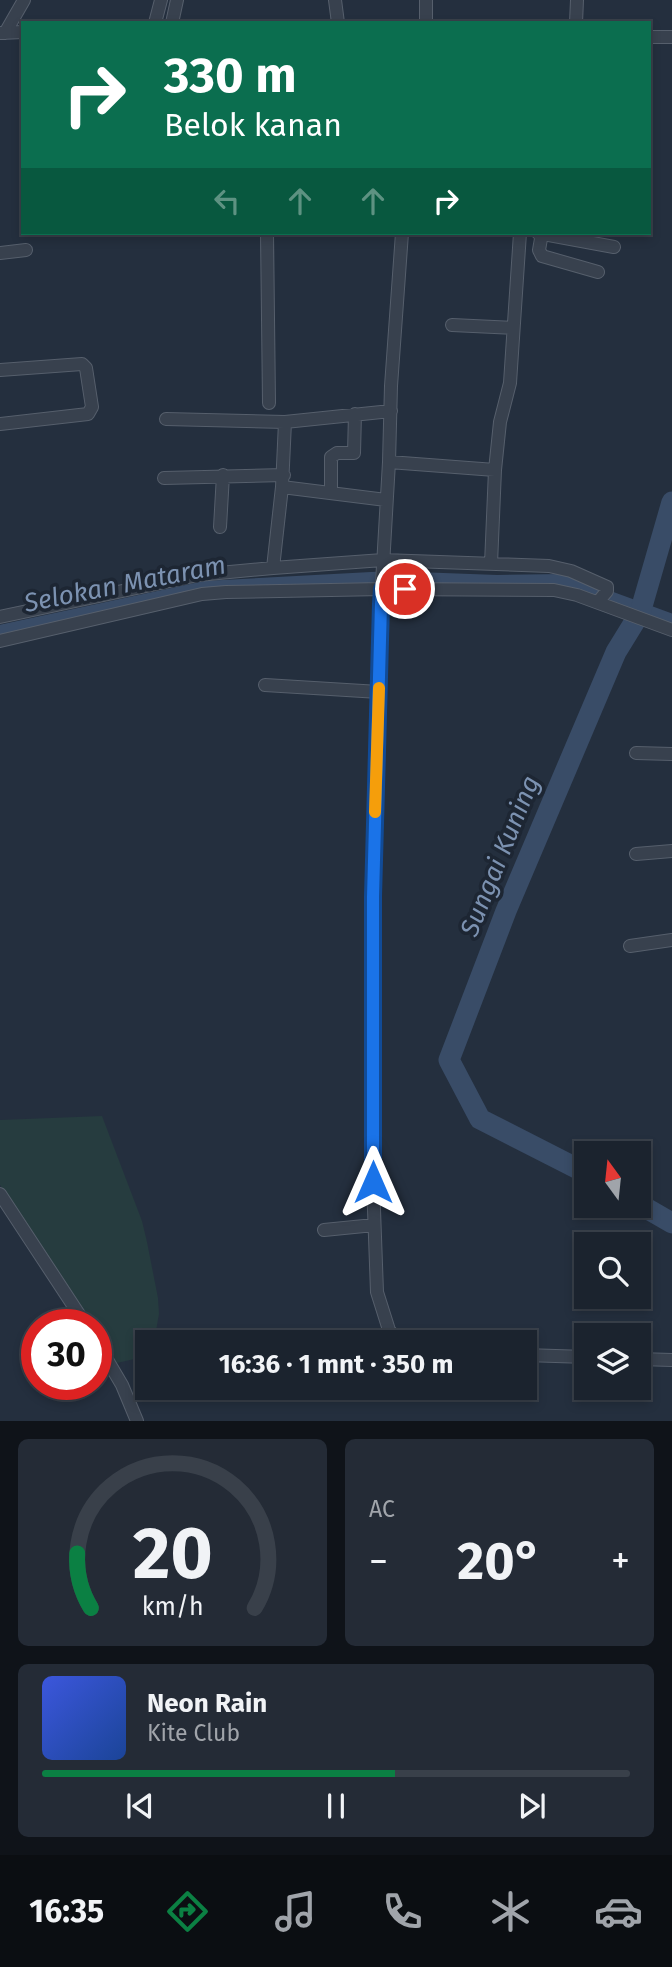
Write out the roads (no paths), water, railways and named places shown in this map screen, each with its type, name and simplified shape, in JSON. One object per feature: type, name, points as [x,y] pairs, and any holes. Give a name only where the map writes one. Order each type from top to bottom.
[{"type":"street","points":[[2,33],[24,0]]},
{"type":"street","points":[[156,21],[161,0]]},
{"type":"street","points":[[172,21],[177,0]]},
{"type":"street","points":[[335,0],[338,21]]},
{"type":"street","points":[[426,0],[426,21]]},
{"type":"street","points":[[576,21],[577,0]]},
{"type":"street","points":[[2,33],[21,32]]},
{"type":"street","points":[[651,37],[672,37]]},
{"type":"street","points":[[267,235],[270,403]]},
{"type":"street","points":[[389,1330],[377,1292],[374,1226],[373,897],[383,562],[402,235]]},
{"type":"street","points":[[491,564],[495,470],[500,422],[510,383],[520,235]]},
{"type":"street","points":[[540,235],[541,256],[598,272]]},
{"type":"street","points":[[551,235],[614,247]]},
{"type":"street","points":[[0,253],[26,250]]},
{"type":"street","points":[[452,325],[513,328]]},
{"type":"street","points":[[0,370],[82,364],[86,368],[92,407],[88,414],[0,424]]},
{"type":"street","points":[[166,419],[285,422],[391,411]]},
{"type":"street","points":[[331,493],[331,457],[337,453],[354,453],[355,414]]},
{"type":"street","points":[[273,568],[283,481],[285,422]]},
{"type":"street","points":[[389,462],[495,470]]},
{"type":"street","points":[[164,478],[223,475],[283,481],[331,493],[386,500]]},
{"type":"street","points":[[220,527],[223,475]]},
{"type":"street","points":[[0,617],[198,575],[383,562],[549,566],[607,587],[602,600]]},
{"type":"street","points":[[0,641],[202,594],[382,586],[554,590],[602,600],[666,627]]},
{"type":"street","points":[[265,685],[379,692]]},
{"type":"street","points":[[636,752],[672,754]]},
{"type":"street","points":[[636,853],[672,851]]},
{"type":"street","points":[[630,946],[672,940]]},
{"type":"street","points":[[0,1194],[75,1309]]},
{"type":"street","points":[[324,1230],[374,1226]]},
{"type":"street","points":[[537,1355],[574,1357]]},
{"type":"street","points":[[651,1359],[672,1360]]},
{"type":"street","points":[[112,1367],[137,1421]]},
{"type":"waterway","name":"Sungai Kuning","points":[[574,1167],[480,1119],[449,1060],[506,911],[616,652],[640,613],[672,502]]},
{"type":"waterway","name":"Selokan Mataram","points":[[0,631],[204,587],[390,577],[497,581],[563,580],[672,620]]},
{"type":"waterway","name":"Sungai Kuning","points":[[651,1211],[672,1223]]}]
